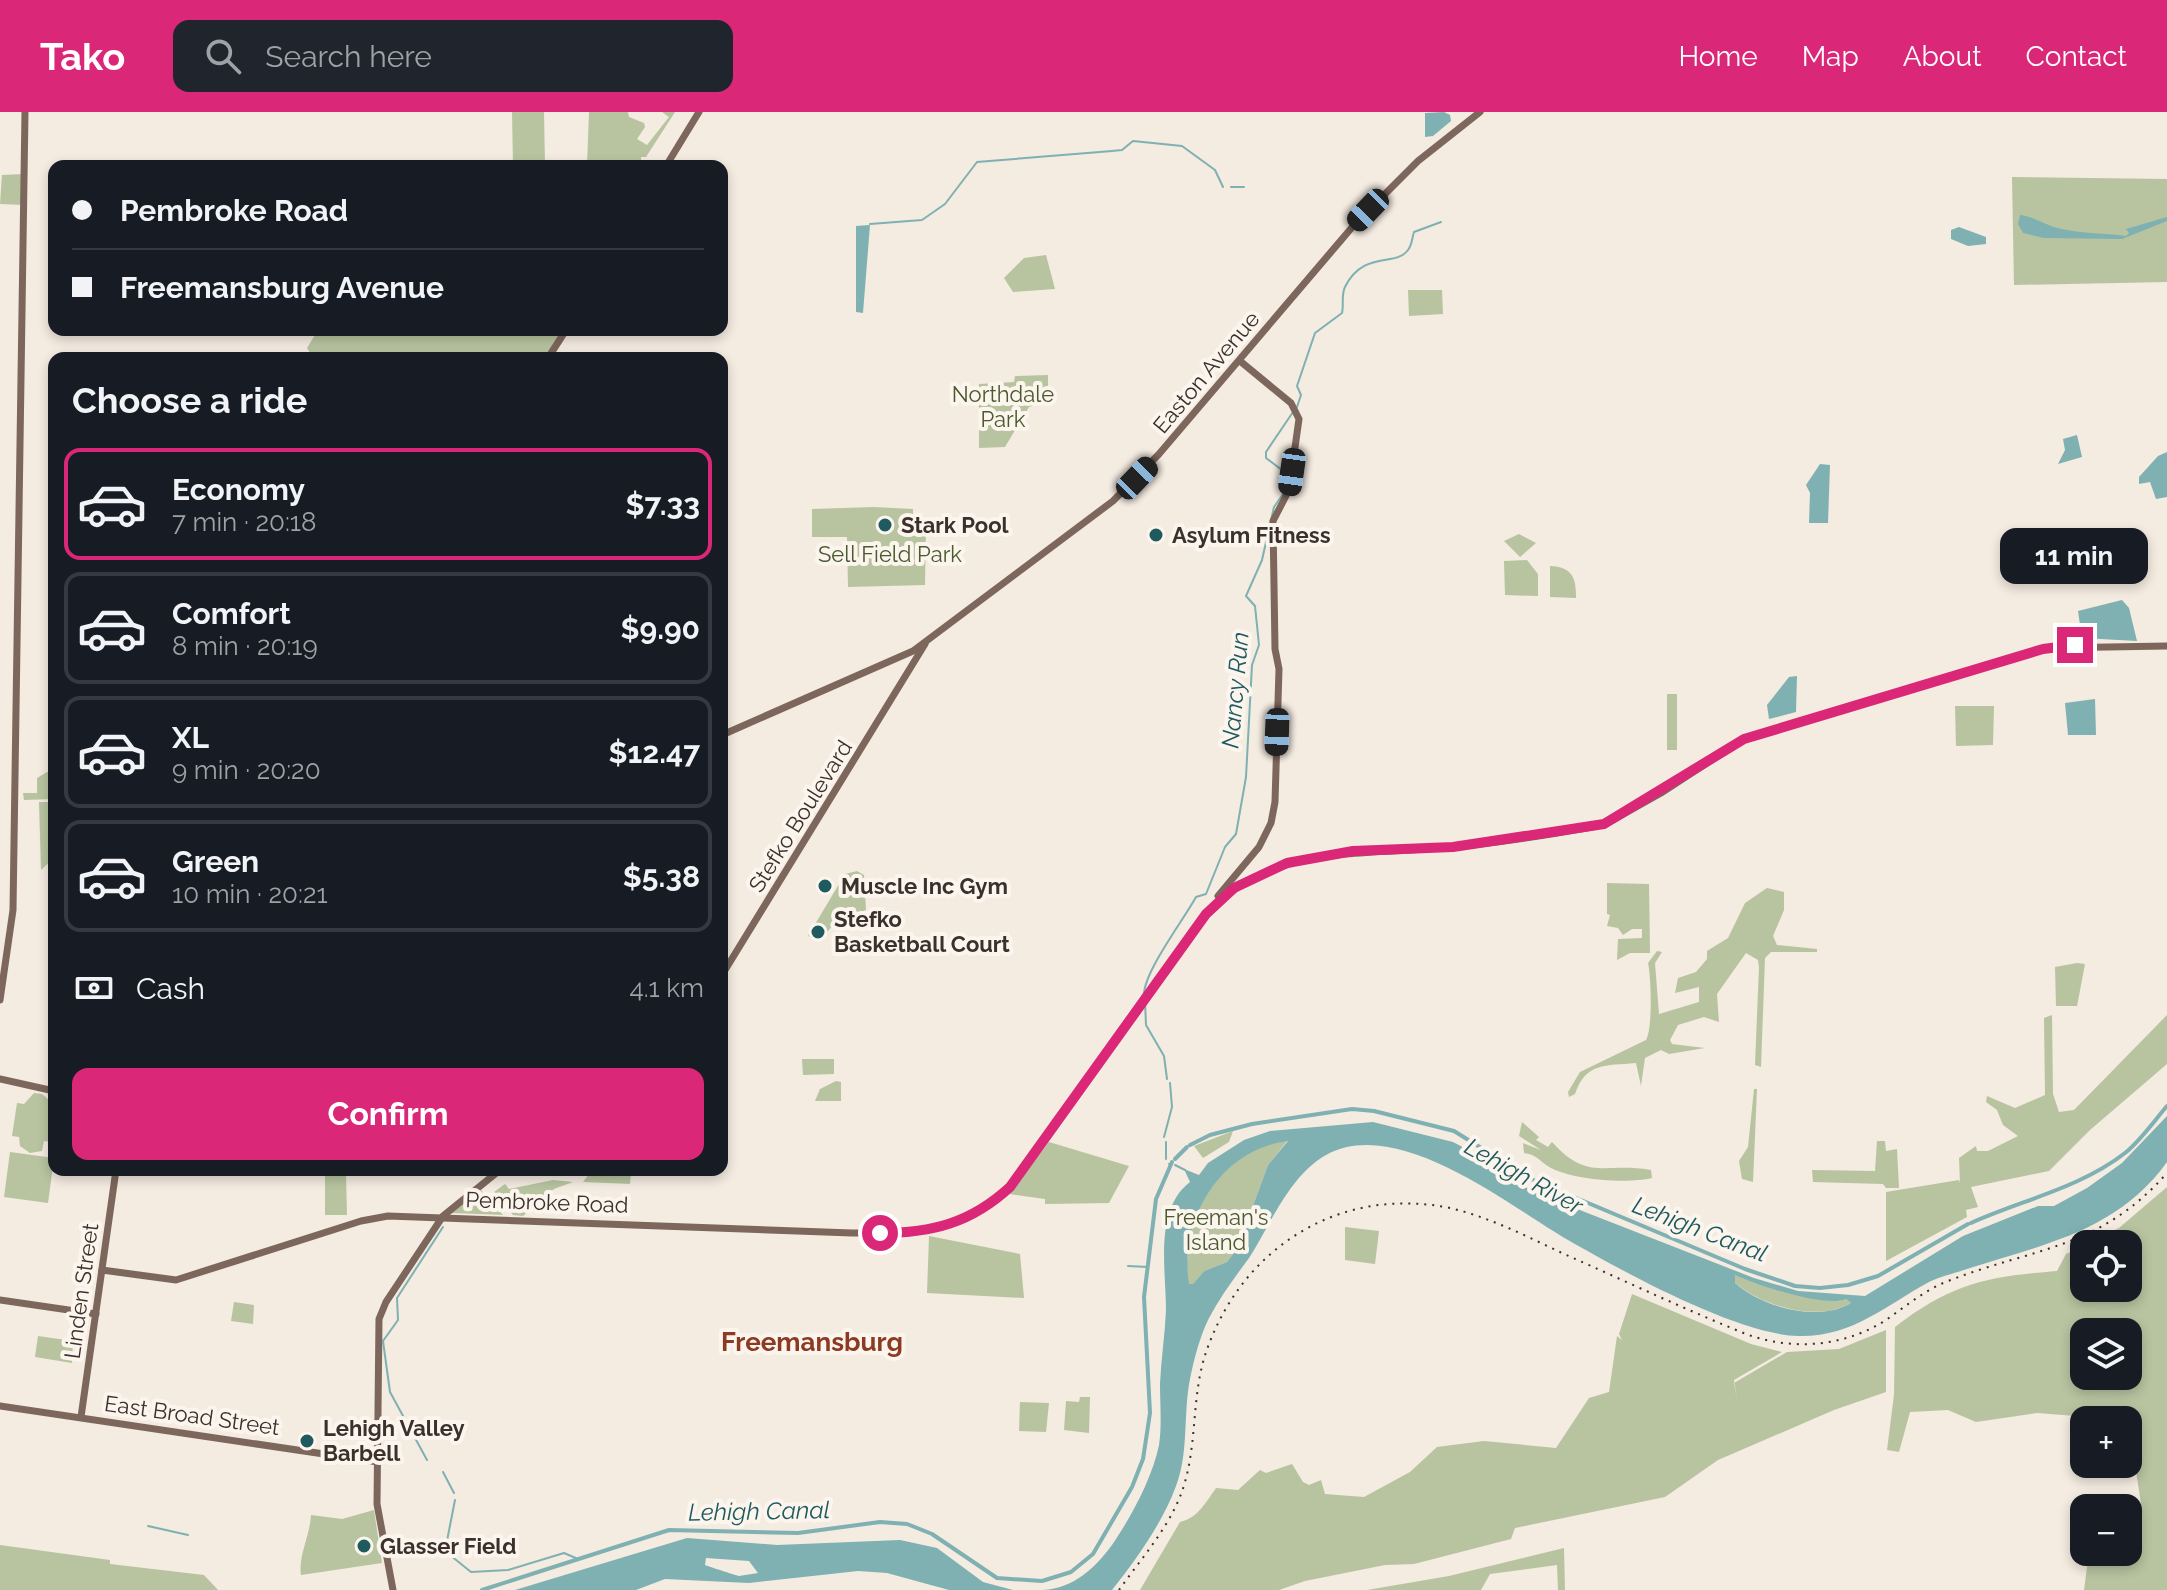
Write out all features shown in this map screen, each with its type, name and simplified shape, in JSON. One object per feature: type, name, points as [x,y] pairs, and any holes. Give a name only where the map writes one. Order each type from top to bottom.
[{"type":"main road","points":[[0,1000],[13,910],[25,112]]},
{"type":"main road","points":[[670,160],[699,112]]},
{"type":"main road","name":"Easton Avenue","points":[[728,732],[887,664],[926,642],[1113,501],[1159,454],[1354,225],[1425,154],[1480,112]]},
{"type":"main road","points":[[1206,914],[1262,843],[1273,813],[1279,669],[1275,649],[1273,521],[1289,490],[1298,431],[1296,409],[1240,361]]},
{"type":"main road","name":"Stefko Boulevard","points":[[728,965],[926,642]]},
{"type":"main road","points":[[1206,914],[1234,888],[1287,863],[1353,851],[1453,847],[1604,824],[1744,739],[2043,649],[2075,645],[2167,646]]},
{"type":"main road","points":[[887,664],[906,661],[909,671]]},
{"type":"main road","points":[[15,707],[27,715]]},
{"type":"main road","name":"Pembroke Road","points":[[102,1270],[176,1280],[369,1218],[443,1216],[840,1232],[926,1231],[964,1220],[1010,1187],[1206,914]]},
{"type":"main road","points":[[0,1079],[48,1090]]},
{"type":"main road","name":"Linden Street","points":[[81,1417],[115,1176]]},
{"type":"main road","points":[[394,1590],[378,1499],[380,1316],[443,1216],[493,1176]]},
{"type":"main road","points":[[0,1300],[96,1314]]},
{"type":"main road","name":"East Broad Street","points":[[0,1406],[378,1462]]},
{"type":"green space","points":[[512,112],[544,112],[545,160],[513,160]]},
{"type":"green space","points":[[589,112],[628,112],[629,117],[644,123],[645,127],[637,139],[647,145],[669,117],[662,112],[675,112],[641,160],[587,160]]},
{"type":"green space","points":[[24,174],[24,205],[0,204],[2,175]]},
{"type":"green space","points":[[2012,177],[2167,179],[2167,282],[2014,285]]},
{"type":"green space","points":[[1046,255],[1055,289],[1013,292],[1004,278],[1024,258]]},
{"type":"green space","points":[[1408,290],[1442,290],[1443,314],[1409,316]]},
{"type":"green space","points":[[314,336],[558,336],[549,352],[309,352],[307,348]]},
{"type":"green space","name":"Northdale Park","points":[[1048,375],[1048,401],[1029,407],[1005,447],[979,448],[979,384],[1014,382],[1015,376]]},
{"type":"green space","name":"Sell Field Park","points":[[812,509],[913,509],[913,527],[926,527],[925,585],[848,587],[847,537],[812,537]]},
{"type":"green space","points":[[1519,534],[1536,543],[1520,557],[1504,541]]},
{"type":"green space","points":[[1527,560],[1538,574],[1538,596],[1505,595],[1504,561]]},
{"type":"green space","points":[[1550,566],[1563,568],[1571,574],[1576,598],[1550,597]]},
{"type":"green space","points":[[1667,694],[1677,694],[1677,750],[1667,750]]},
{"type":"green space","points":[[1955,706],[1994,706],[1993,745],[1956,746]]},
{"type":"green space","points":[[48,772],[48,799],[24,800],[23,793],[37,793],[37,778]]},
{"type":"green space","points":[[39,802],[48,802],[48,864],[41,870]]},
{"type":"green space","points":[[857,871],[864,875],[866,910],[835,923],[819,941],[808,936],[845,874]]},
{"type":"green space","points":[[1607,883],[1649,884],[1650,953],[1630,953],[1617,960],[1618,939],[1642,938],[1642,929],[1632,929],[1623,935],[1618,928],[1607,926],[1610,915],[1607,914]]},
{"type":"green space","points":[[1767,888],[1784,892],[1784,910],[1773,936],[1777,945],[1817,949],[1817,952],[1771,952],[1765,958],[1761,1067],[1755,1065],[1759,967],[1758,960],[1746,953],[1717,994],[1719,1022],[1704,1017],[1678,1025],[1670,1040],[1672,1044],[1705,1048],[1669,1054],[1661,1050],[1645,1058],[1641,1086],[1636,1063],[1598,1068],[1585,1076],[1575,1094],[1569,1097],[1568,1092],[1580,1072],[1646,1040],[1651,989],[1648,963],[1657,951],[1662,952],[1655,963],[1659,1014],[1699,1002],[1699,987],[1675,993],[1678,978],[1696,972],[1707,959],[1707,951],[1728,938],[1745,903]]},
{"type":"green space","points":[[2085,964],[2077,1006],[2056,1006],[2055,967]]},
{"type":"green space","points":[[2052,1015],[2053,1094],[2059,1112],[2074,1110],[2167,1015],[2167,1064],[2090,1130],[2049,1171],[1971,1187],[1978,1207],[1966,1210],[1967,1217],[1886,1261],[1886,1192],[1959,1180],[1960,1183],[1959,1158],[1976,1146],[1977,1151],[1988,1151],[2018,1136],[2003,1125],[1997,1110],[1986,1102],[1987,1096],[2015,1108],[2045,1095],[2044,1018]]},
{"type":"green space","points":[[802,1059],[834,1059],[834,1074],[803,1075]]},
{"type":"green space","points":[[836,1081],[841,1082],[841,1101],[815,1101],[820,1089]]},
{"type":"green space","points":[[1754,1089],[1757,1089],[1753,1182],[1742,1179],[1739,1161],[1748,1147]]},
{"type":"green space","points":[[34,1093],[48,1099],[48,1141],[44,1141],[42,1151],[30,1153],[20,1146],[19,1137],[12,1136],[17,1103],[24,1104]]},
{"type":"green space","points":[[1522,1122],[1539,1137],[1536,1140],[1548,1147],[1552,1142],[1576,1162],[1597,1168],[1651,1170],[1652,1178],[1601,1180],[1551,1168],[1524,1153],[1523,1143],[1541,1150],[1519,1136]]},
{"type":"green space","points":[[1233,1131],[1229,1142],[1203,1158],[1194,1146]]},
{"type":"green space","name":"Freeman's Island","points":[[1288,1140],[1268,1165],[1237,1249],[1227,1262],[1204,1271],[1193,1284],[1188,1284],[1187,1259],[1191,1235],[1209,1191],[1242,1157],[1263,1146]]},
{"type":"green space","points":[[1877,1141],[1885,1141],[1886,1151],[1897,1149],[1899,1188],[1886,1188],[1883,1184],[1813,1182],[1812,1170],[1875,1171]]},
{"type":"green space","points":[[1049,1142],[1129,1166],[1109,1203],[1045,1204],[1045,1199],[1009,1194]]},
{"type":"green space","points":[[10,1152],[48,1157],[48,1176],[52,1176],[48,1203],[4,1197]]},
{"type":"green space","points":[[325,1176],[346,1176],[347,1215],[325,1215]]},
{"type":"green space","points":[[588,1176],[631,1176],[630,1184],[583,1182]]},
{"type":"green space","points":[[553,1180],[573,1182],[554,1189],[523,1216],[513,1215],[494,1192],[505,1184],[509,1189]]},
{"type":"green space","points":[[2167,1187],[2167,1590],[2084,1590],[2087,1566],[2142,1566],[2142,1494],[2137,1478],[2142,1478],[2142,1406],[2070,1406],[2070,1416],[2037,1413],[1976,1422],[1948,1410],[1910,1412],[1899,1452],[1887,1450],[1894,1395],[1895,1327],[1935,1301],[1971,1285],[2010,1276],[2057,1271],[2070,1252],[2070,1302],[2142,1302],[2142,1230],[2115,1230]]},
{"type":"green space","points":[[481,1190],[503,1215],[452,1213]]},
{"type":"green space","points":[[1345,1227],[1379,1231],[1375,1264],[1345,1260]]},
{"type":"green space","points":[[929,1236],[1020,1254],[1024,1298],[927,1293]]},
{"type":"green space","points":[[1735,1275],[1791,1293],[1824,1300],[1846,1299],[1851,1303],[1822,1312],[1791,1309],[1760,1299],[1735,1283]]},
{"type":"green space","points":[[1632,1294],[1751,1344],[1782,1352],[1734,1380],[1734,1383],[1787,1352],[1839,1349],[1886,1330],[1886,1392],[1834,1410],[1718,1460],[1665,1497],[1515,1528],[1511,1539],[1414,1564],[1385,1565],[1305,1581],[1279,1590],[1140,1590],[1180,1522],[1197,1513],[1216,1488],[1238,1490],[1260,1470],[1266,1473],[1292,1464],[1303,1482],[1309,1485],[1321,1480],[1325,1494],[1364,1497],[1410,1472],[1437,1447],[1484,1441],[1556,1448],[1589,1398],[1609,1392],[1617,1336],[1622,1340],[1619,1334]]},
{"type":"green space","points":[[234,1302],[254,1305],[253,1324],[231,1321]]},
{"type":"green space","points":[[38,1336],[73,1341],[72,1363],[35,1357]]},
{"type":"green space","points":[[1080,1397],[1090,1397],[1089,1433],[1064,1430],[1066,1401],[1079,1402]]},
{"type":"green space","points":[[1020,1402],[1049,1403],[1046,1432],[1019,1431]]},
{"type":"green space","name":"Glasser Field","points":[[374,1510],[382,1563],[301,1575],[311,1515],[342,1519]]},
{"type":"green space","points":[[0,1545],[110,1560],[110,1564],[204,1575],[218,1590],[0,1590]]},
{"type":"green space","points":[[1564,1548],[1565,1590],[1558,1590],[1557,1565],[1490,1574],[1481,1590],[1367,1590],[1449,1576]]},
{"type":"water","points":[[1444,112],[1450,115],[1451,121],[1433,136],[1425,137],[1425,113]]},
{"type":"water","points":[[2020,215],[2070,231],[2126,236],[2129,233],[2126,229],[2167,217],[2167,221],[2122,239],[2044,238],[2023,233],[2018,224]]},
{"type":"water","points":[[870,225],[863,313],[856,312],[856,226]]},
{"type":"water","points":[[1959,227],[1986,237],[1986,244],[1968,246],[1951,239],[1951,230]]},
{"type":"water","points":[[2077,435],[2082,457],[2058,464],[2065,450],[2063,439]]},
{"type":"water","points":[[2167,452],[2167,497],[2156,499],[2150,482],[2139,484],[2139,477],[2158,456]]},
{"type":"water","points":[[1820,464],[1830,465],[1828,523],[1809,523],[1810,493],[1806,485]]},
{"type":"water","points":[[2122,600],[2129,608],[2137,641],[2082,638],[2078,611]]},
{"type":"water","points":[[1797,676],[1796,712],[1769,719],[1767,705],[1789,677]]},
{"type":"water","points":[[2095,699],[2096,735],[2068,735],[2065,703]]},
{"type":"water","points":[[2167,1116],[2167,1162],[2148,1185],[2103,1219],[2083,1230],[2070,1230],[2070,1235],[2053,1242],[1934,1280],[1852,1326],[1818,1335],[1799,1336],[1745,1325],[1681,1299],[1618,1268],[1484,1188],[1419,1155],[1386,1147],[1355,1146],[1326,1155],[1301,1175],[1291,1188],[1206,1325],[1190,1379],[1180,1473],[1171,1500],[1148,1540],[1112,1590],[1043,1590],[1074,1581],[1098,1562],[1119,1534],[1146,1484],[1160,1437],[1160,1384],[1166,1310],[1164,1241],[1171,1208],[1190,1182],[1184,1169],[1199,1175],[1208,1163],[1244,1140],[1270,1131],[1373,1122],[1453,1142],[1497,1165],[1531,1191],[1754,1278],[1798,1291],[1865,1296],[1963,1236],[2038,1206],[2054,1206],[2087,1188],[2122,1163]],"holes":[[[1288,1141],[1268,1165],[1237,1249],[1227,1262],[1204,1271],[1193,1284],[1189,1284],[1191,1236],[1209,1192],[1224,1173],[1242,1158],[1264,1147]],[[1735,1275],[1791,1294],[1823,1300],[1846,1299],[1851,1303],[1823,1312],[1791,1310],[1746,1292],[1735,1283]]]},
{"type":"water","points":[[687,1538],[777,1545],[900,1540],[937,1548],[983,1582],[1013,1590],[949,1590],[887,1573],[858,1571],[749,1583],[665,1579],[636,1590],[515,1590]],"holes":[[[706,1558],[749,1561],[758,1573],[739,1576],[705,1565]]]},
{"type":"waterway","points":[[870,224],[922,220],[945,204],[977,162],[1122,150],[1133,141],[1182,146],[1215,170],[1223,187]]},
{"type":"waterway","points":[[1231,187],[1244,187]]},
{"type":"waterway","name":"Nancy Run","points":[[1297,407],[1301,395],[1297,386],[1315,333],[1342,313],[1344,290],[1352,275],[1370,264],[1403,255],[1414,232],[1441,222]]},
{"type":"waterway","name":"Nancy Run","points":[[1285,489],[1282,470],[1266,458],[1266,452],[1293,412]]},
{"type":"waterway","name":"Nancy Run","points":[[1144,998],[1156,962],[1196,897],[1206,894],[1225,847],[1236,834],[1246,777],[1252,665],[1259,645],[1255,606],[1246,596],[1262,560],[1274,507],[1283,494]]},
{"type":"waterway","name":"Nancy Run","points":[[1145,1002],[1146,1025],[1164,1056],[1167,1079]]},
{"type":"waterway","name":"Nancy Run","points":[[1164,1137],[1172,1107],[1170,1083]]},
{"type":"waterway","name":"Lehigh Canal","points":[[1971,1223],[2070,1184],[2108,1165],[2125,1153],[2167,1106]]},
{"type":"waterway","name":"Lehigh Canal","points":[[1190,1145],[1210,1135],[1252,1124],[1352,1109],[1374,1111],[1454,1131],[1531,1179],[1745,1269],[1795,1286],[1820,1288],[1848,1285],[1878,1276],[1968,1224]]},
{"type":"waterway","name":"Nancy Run","points":[[1166,1142],[1166,1159]]},
{"type":"waterway","name":"Lehigh Canal","points":[[1175,1159],[1187,1147]]},
{"type":"waterway","name":"Lehigh Canal","points":[[482,1590],[669,1530],[798,1533],[880,1522],[907,1524],[932,1534],[997,1578],[1042,1581],[1071,1572],[1093,1554],[1132,1487],[1143,1459],[1150,1413],[1144,1297],[1156,1199],[1172,1162]]},
{"type":"waterway","name":"Nancy Run","points":[[1175,1165],[1185,1170]]},
{"type":"waterway","points":[[427,1460],[390,1392],[383,1341],[398,1320],[397,1298],[443,1227]]},
{"type":"waterway","points":[[1128,1266],[1148,1267]]},
{"type":"waterway","points":[[443,1472],[454,1493]]},
{"type":"waterway","points":[[455,1500],[445,1551],[471,1572],[508,1570],[564,1553],[578,1559]]},
{"type":"waterway","points":[[148,1526],[188,1535]]},
{"type":"railway","points":[[1119,1590],[1157,1538],[1180,1497],[1189,1465],[1203,1361],[1226,1309],[1248,1277],[1274,1251],[1304,1230],[1337,1215],[1373,1206],[1410,1203],[1465,1212],[1746,1334],[1781,1343],[1818,1344],[1870,1329],[1948,1281],[2091,1232],[2142,1198],[2167,1173]]},
{"type":"place","name":"Stark Pool","points":[[885,525]]},
{"type":"place","name":"Asylum Fitness","points":[[1156,535]]},
{"type":"place","name":"Muscle Inc Gym","points":[[825,886]]},
{"type":"place","name":"Stefko Basketball Court","points":[[818,932]]},
{"type":"place","name":"Lehigh Valley Barbell","points":[[307,1441]]},
{"type":"place","name":"Glasser Field","points":[[364,1546]]},
{"type":"district","name":"Freemansburg","points":[[812,1342]]},
{"type":"route","points":[[880,1233],[918,1233],[951,1225],[981,1211],[1010,1187],[1206,914],[1234,888],[1255,875],[1281,864],[1353,851],[1453,847],[1604,824],[1661,793],[1736,742],[2043,649],[2075,645]]},
{"type":"water label","name":"Lehigh River","points":[[1524,1176]]}]
